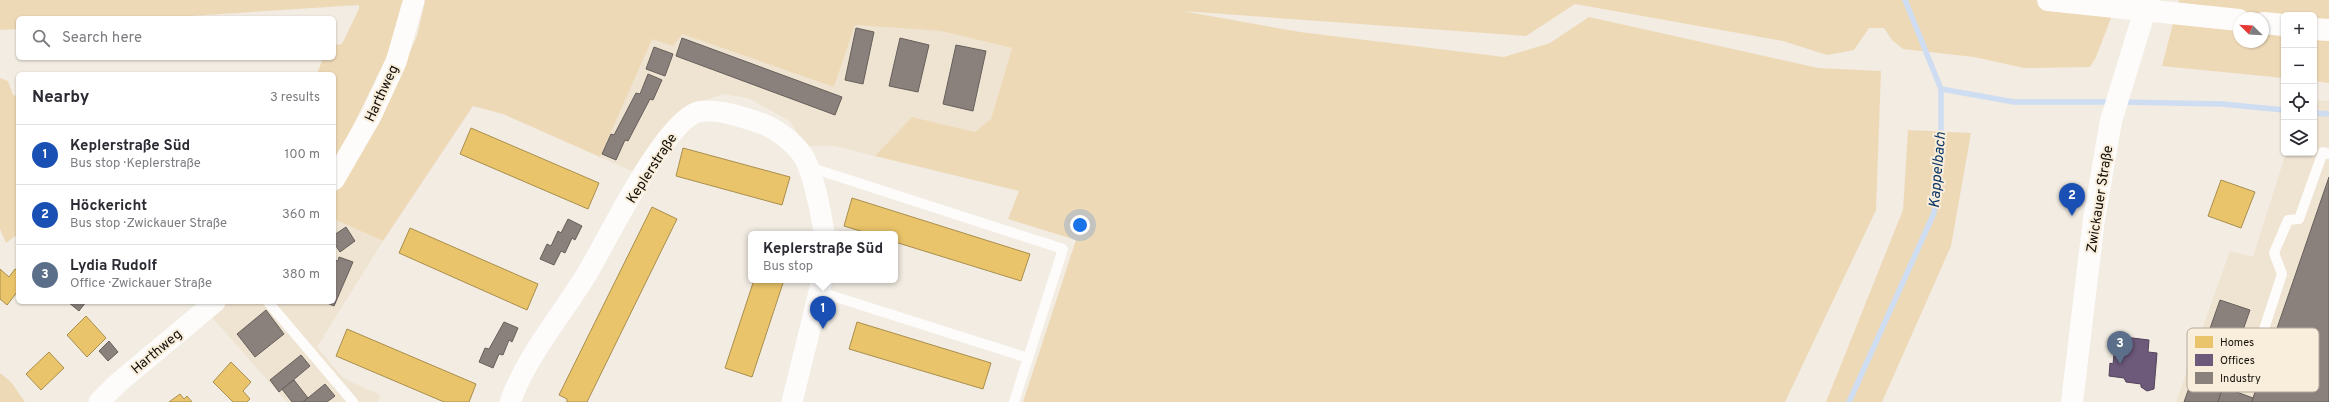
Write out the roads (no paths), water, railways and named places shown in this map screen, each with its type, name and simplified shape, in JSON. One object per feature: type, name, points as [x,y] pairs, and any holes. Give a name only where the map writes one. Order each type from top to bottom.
[{"type":"main road","points":[[2048,0],[2233,19]]},
{"type":"main road","name":"Zwickauer Straße","points":[[2072,402],[2095,212],[2111,121],[2148,0]]},
{"type":"main road","points":[[2269,24],[2281,25]]},
{"type":"main road","points":[[2317,29],[2329,30]]},
{"type":"street","name":"Harthweg","points":[[336,177],[371,116],[396,62],[414,0]]},
{"type":"street","name":"Keplerstraße","points":[[510,402],[526,366],[587,273],[648,167],[675,131],[693,113],[706,110],[747,118],[773,128],[801,152],[809,167],[823,231]]},
{"type":"street","points":[[792,402],[821,286]]},
{"type":"street","name":"Harthweg","points":[[99,402],[118,383],[213,304]]},
{"type":"lane","points":[[2264,328],[2282,274],[2274,253],[2288,220],[2299,219],[2323,152],[2329,154]]},
{"type":"lane","points":[[809,167],[1063,249],[1014,402]]},
{"type":"lane","points":[[821,286],[1028,358]]},
{"type":"lane","points":[[270,304],[353,402]]},
{"type":"waterway","name":"Kappelbach","points":[[1849,402],[1934,213],[1941,152],[1941,89],[1905,0]]},
{"type":"waterway","points":[[1941,89],[2014,102],[2112,102]]},
{"type":"waterway","points":[[2121,102],[2222,104],[2281,110]]},
{"type":"waterway","points":[[2317,113],[2329,114]]},
{"type":"place","name":"Höckericht","points":[[2072,216]]},
{"type":"place","name":"Keplerstraße Süd","points":[[823,329]]},
{"type":"place","name":"Lydia Rudolf","points":[[2120,364]]}]
